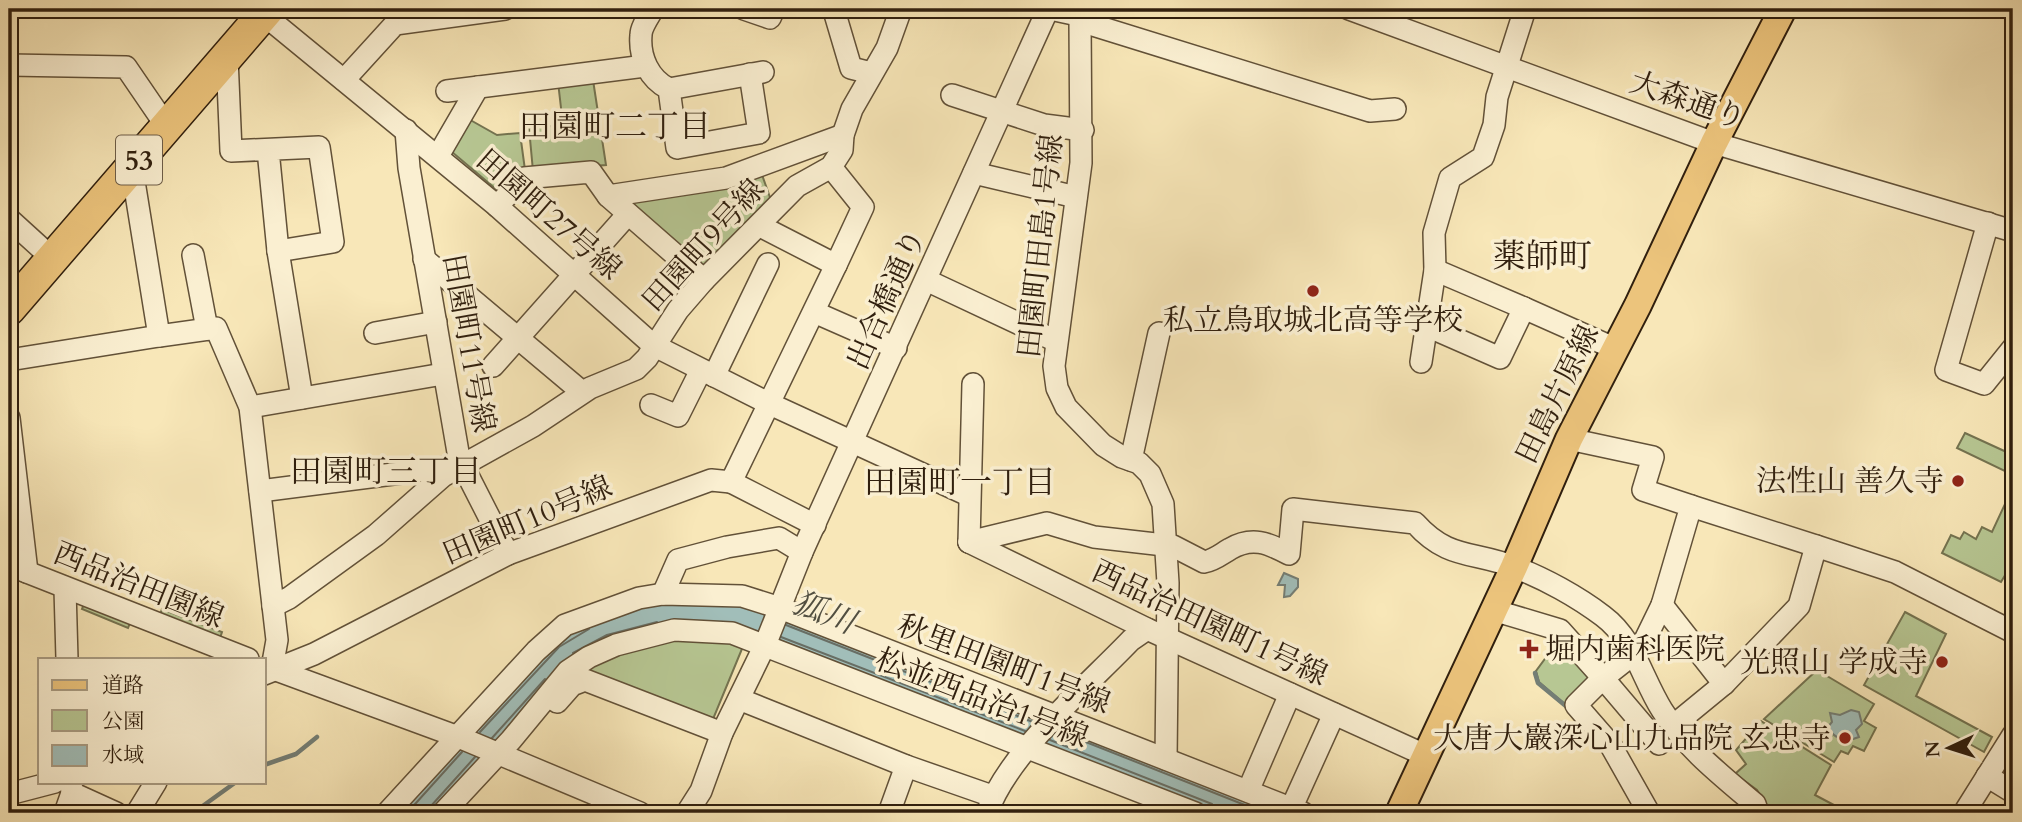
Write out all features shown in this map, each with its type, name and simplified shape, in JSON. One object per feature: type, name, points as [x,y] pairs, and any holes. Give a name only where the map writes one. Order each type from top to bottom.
[{"type":"highway","name":"53","points":[[9,309],[266,11]]},
{"type":"main road","name":"田島片原線","points":[[1399,813],[1514,567],[1569,439],[1783,9]]},
{"type":"street","points":[[344,80],[395,24],[505,9]]},
{"type":"street","points":[[653,9],[640,33],[645,66],[661,85],[669,89],[757,73],[759,133],[677,148],[669,89]]},
{"type":"street","points":[[744,9],[770,18],[774,9]]},
{"type":"street","points":[[837,9],[835,14],[851,68],[871,73]]},
{"type":"street","points":[[815,525],[731,482],[863,207],[831,167],[842,150],[843,135],[871,73],[887,48],[901,9]]},
{"type":"street","points":[[1049,9],[1078,15],[1080,21],[1370,111],[1395,109]]},
{"type":"street","name":"出合橋通り","points":[[765,643],[802,552],[1049,9]]},
{"type":"street","name":"大森通り","points":[[1349,9],[1714,143],[2013,231]]},
{"type":"street","points":[[1421,362],[1435,270],[1433,233],[1450,178],[1483,157],[1525,9]]},
{"type":"street","name":"田園町27号線","points":[[266,11],[344,80],[497,206],[653,345],[770,404],[968,495]]},
{"type":"street","name":"田園町田島1号線","points":[[1080,21],[1083,130],[1056,341],[1058,388],[1066,407],[1103,446],[1139,463],[1157,488],[1163,504],[1167,545],[1169,638],[1166,759]]},
{"type":"street","points":[[228,58],[230,151],[318,147],[332,242],[278,251]]},
{"type":"street","points":[[9,65],[127,67],[167,127]]},
{"type":"street","points":[[447,91],[645,66]]},
{"type":"street","points":[[438,156],[478,87]]},
{"type":"street","points":[[952,95],[1044,125],[1083,130]]},
{"type":"street","name":"田園町11号線","points":[[406,130],[409,167],[424,259],[461,465],[508,554]]},
{"type":"street","points":[[608,195],[726,178],[843,135]]},
{"type":"street","points":[[268,150],[278,251],[302,398]]},
{"type":"street","name":"田園町9号線","points":[[273,606],[289,598],[376,535],[443,476],[545,419],[582,392],[636,369],[648,358],[653,345],[704,280],[797,186],[831,167]]},
{"type":"street","points":[[132,169],[159,336]]},
{"type":"street","points":[[497,206],[524,178],[591,172],[608,195],[704,280]]},
{"type":"street","points":[[974,173],[1076,197]]},
{"type":"street","points":[[493,366],[628,214]]},
{"type":"street","points":[[9,219],[53,259]]},
{"type":"street","points":[[1988,223],[1946,370],[1984,384],[2013,348]]},
{"type":"street","points":[[760,226],[836,265]]},
{"type":"street","points":[[193,255],[207,329]]},
{"type":"street","points":[[424,259],[582,392]]},
{"type":"street","points":[[652,405],[678,416],[707,373],[768,264]]},
{"type":"street","points":[[1435,270],[1616,349]]},
{"type":"street","points":[[926,281],[1056,341]]},
{"type":"street","points":[[1427,326],[1500,358],[1524,308]]},
{"type":"street","points":[[814,312],[896,348]]},
{"type":"street","points":[[375,332],[436,322]]},
{"type":"street","points":[[9,360],[216,328],[250,407],[276,640],[267,669],[458,737],[500,748],[640,813]]},
{"type":"street","points":[[1131,460],[1159,333]]},
{"type":"street","points":[[250,407],[443,374]]},
{"type":"street","points":[[973,384],[968,542],[999,537],[1047,523],[1094,537],[1167,545],[1204,562],[1252,541],[1265,541],[1289,554],[1293,509],[1415,523],[1426,535],[1453,552],[1514,567],[1603,615],[1625,638],[1662,710],[1700,757],[1755,804],[1758,813]]},
{"type":"street","points":[[9,418],[18,569]]},
{"type":"street","points":[[1569,439],[1653,457],[1643,490],[1895,572],[2013,632]]},
{"type":"street","points":[[260,491],[461,465]]},
{"type":"street","name":"田園町10号線","points":[[267,669],[314,654],[508,554],[711,480],[731,482]]},
{"type":"street","points":[[1648,813],[1610,744],[1576,705],[1603,678],[1641,648],[1662,605],[1692,506]]},
{"type":"street","points":[[663,594],[678,561],[727,547],[779,538],[802,552]]},
{"type":"street","name":"西品治田園町1号線","points":[[968,542],[1147,629],[1427,756]]},
{"type":"street","points":[[1674,725],[1724,684],[1799,606],[1816,546]]},
{"type":"street","name":"西品治田園線","points":[[18,569],[217,655],[240,658]]},
{"type":"street","points":[[65,589],[67,658]]},
{"type":"street","name":"秋里田園町1号線","points":[[387,813],[536,651],[565,625],[639,598],[663,594],[742,596],[1297,811]]},
{"type":"street","points":[[1662,605],[1724,684]]},
{"type":"street","points":[[1493,610],[1560,630],[1659,744]]},
{"type":"street","points":[[739,699],[906,766],[989,805],[1030,746],[1131,640],[1147,629]]},
{"type":"street","name":"松並西品治1号線","points":[[443,813],[568,671],[589,657],[616,645],[674,630],[732,634],[765,643],[1030,746],[1167,808],[1195,813]]},
{"type":"street","points":[[687,813],[701,791],[722,733],[765,643]]},
{"type":"street","points":[[500,748],[524,738],[572,685],[585,680],[722,733]]},
{"type":"street","points":[[1248,791],[1290,694]]},
{"type":"street","points":[[1297,811],[1334,714]]},
{"type":"street","points":[[1964,813],[2013,735]]},
{"type":"street","points":[[889,813],[906,766]]},
{"type":"street","points":[[1987,776],[2013,792]]},
{"type":"street","points":[[137,813],[155,784]]},
{"type":"street","points":[[9,794],[66,785],[116,813]]},
{"type":"street","points":[[65,813],[66,785]]},
{"type":"green space","points":[[593,80],[606,165],[533,171],[529,128],[563,125],[558,82]]},
{"type":"green space","points":[[465,117],[497,135],[520,133],[525,170],[505,190],[497,190],[452,152]]},
{"type":"green space","points":[[760,169],[773,206],[705,274],[623,198]]},
{"type":"green space","points":[[1965,433],[2013,455],[2013,475],[1957,448]]},
{"type":"green space","points":[[2005,504],[2013,508],[2013,574],[2007,572],[2001,582],[1942,553],[1951,535],[1960,539],[1964,532],[1976,539],[1982,527],[1992,532]]},
{"type":"green space","points":[[84,604],[130,623],[128,628],[82,609]]},
{"type":"green space","points":[[162,609],[222,632],[220,638],[160,615]]},
{"type":"green space","points":[[1905,612],[1946,634],[1916,696],[1992,737],[1984,752],[1864,685]]},
{"type":"green space","points":[[699,637],[744,644],[711,724],[578,672],[636,648]]},
{"type":"green space","points":[[1561,637],[1595,678],[1568,707],[1539,682],[1536,671]]},
{"type":"green space","points":[[1817,670],[1874,704],[1864,721],[1876,728],[1864,751],[1853,746],[1848,754],[1841,751],[1834,762],[1764,719]]},
{"type":"green space","points":[[1761,721],[1831,765],[1815,795],[1849,813],[1771,813],[1757,790],[1735,774],[1746,764],[1736,750]]},
{"type":"water","points":[[1284,573],[1298,579],[1298,587],[1290,596],[1284,597],[1285,585],[1278,585]]},
{"type":"water","points":[[666,600],[760,608],[1284,813],[1217,813],[750,633],[609,642],[434,813],[398,813],[485,716],[572,629]]},
{"type":"water","points":[[1851,710],[1859,712],[1862,724],[1856,730],[1859,737],[1842,739],[1827,728],[1832,722],[1830,713],[1840,715]]},
{"type":"waterway","points":[[1535,673],[1538,683],[1567,707]]},
{"type":"waterway","points":[[266,764],[296,754],[317,737]]},
{"type":"waterway","points":[[193,813],[233,784]]},
{"type":"place","name":"私立鳥取城北高等学校","points":[[1313,291]]},
{"type":"place","name":"法性山 善久寺","points":[[1958,481]]},
{"type":"place","name":"堀内歯科医院","points":[[1529,649]]},
{"type":"place","name":"光照山 学成寺","points":[[1942,662]]},
{"type":"place","name":"大唐大巖深心山九品院 玄忠寺","points":[[1845,738]]},
{"type":"district","name":"田園町二丁目","points":[[615,126]]},
{"type":"district","name":"薬師町","points":[[1542,255]]},
{"type":"district","name":"田園町三丁目","points":[[386,471]]},
{"type":"district","name":"田園町一丁目","points":[[960,482]]},
{"type":"water label","name":"狐川","points":[[824,612]]}]
